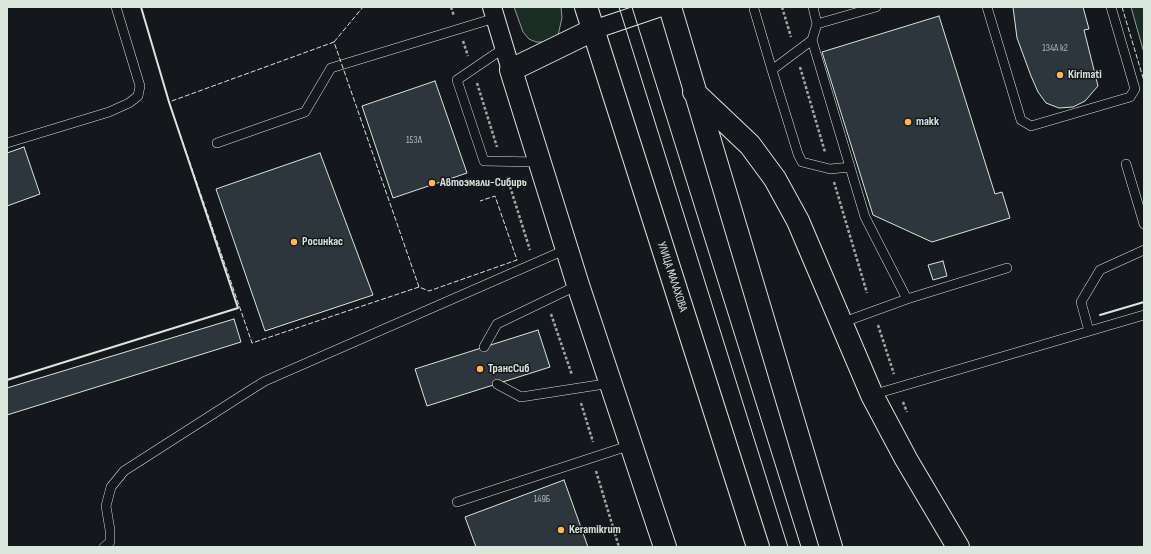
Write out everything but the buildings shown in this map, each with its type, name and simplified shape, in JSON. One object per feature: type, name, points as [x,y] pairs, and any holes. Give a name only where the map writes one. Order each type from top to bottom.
[{"type":"main road","name":"УЛИЦА МАЛАХОВА","points":[[586,7],[758,547]]},
{"type":"main road","points":[[670,7],[831,547]]},
{"type":"main road","points":[[593,30],[511,70],[578,285],[665,547]]},
{"type":"main road","points":[[694,91],[750,145],[775,179],[798,221],[872,395],[906,459],[958,547]]},
{"type":"street","points":[[593,30],[661,7]]},
{"type":"street","points":[[493,12],[511,70]]},
{"type":"lane","points":[[7,143],[109,112],[129,103],[138,96],[140,86],[116,7]]},
{"type":"lane","points":[[772,70],[812,40],[818,24],[813,7]]},
{"type":"lane","points":[[818,24],[876,7]]},
{"type":"lane","points":[[987,7],[1021,120],[1032,126],[1130,97],[1135,89],[1111,7]]},
{"type":"lane","points":[[754,9],[798,154],[802,162],[830,169],[850,167]]},
{"type":"lane","points":[[217,143],[305,112],[331,68],[493,12]]},
{"type":"lane","points":[[812,40],[865,217],[907,299]]},
{"type":"lane","points":[[504,48],[457,80],[484,161],[539,162]]},
{"type":"lane","points":[[1126,164],[1144,224]]},
{"type":"lane","points":[[104,547],[110,542],[110,530],[106,506],[111,488],[124,472],[252,389],[265,381],[567,249]]},
{"type":"lane","points":[[1090,331],[1081,302],[1100,270],[1144,250]]},
{"type":"lane","points":[[841,323],[907,299],[1008,268]]},
{"type":"lane","points":[[484,347],[497,324],[578,285]]},
{"type":"lane","points":[[872,395],[1144,315]]},
{"type":"lane","points":[[497,384],[521,397],[611,383]]},
{"type":"lane","points":[[457,502],[631,445]]},
{"type":"path","points":[[782,7],[867,293]]},
{"type":"path","points":[[877,321],[898,387]]},
{"type":"green space","points":[[514,7],[561,7],[562,18],[558,35],[543,42],[536,42],[529,39],[523,32]]},
{"type":"green space","points":[[1131,7],[1144,7],[1144,53]]},
{"type":"tram line","points":[[619,7],[788,547]]},
{"type":"tram line","points":[[632,7],[801,547]]},
{"type":"fence","points":[[334,42],[363,7]]},
{"type":"fence","points":[[1122,7],[1144,81]]},
{"type":"fence","points":[[419,287],[334,42],[169,102],[252,343],[419,287],[429,291],[517,260],[495,196],[480,201]]},
{"type":"wall","points":[[7,380],[238,308],[169,102],[141,7]]},
{"type":"wall","points":[[1100,315],[1144,302]]},
{"type":"place","name":"Kirimati","points":[[1060,75]]},
{"type":"place","name":"makk","points":[[908,122]]},
{"type":"place","name":"Автоэмали-Сибирь","points":[[432,183]]},
{"type":"place","name":"Росинкас","points":[[294,242]]},
{"type":"place","name":"ТрансСиб","points":[[480,369]]},
{"type":"place","name":"Keramikrum","points":[[561,530]]}]
